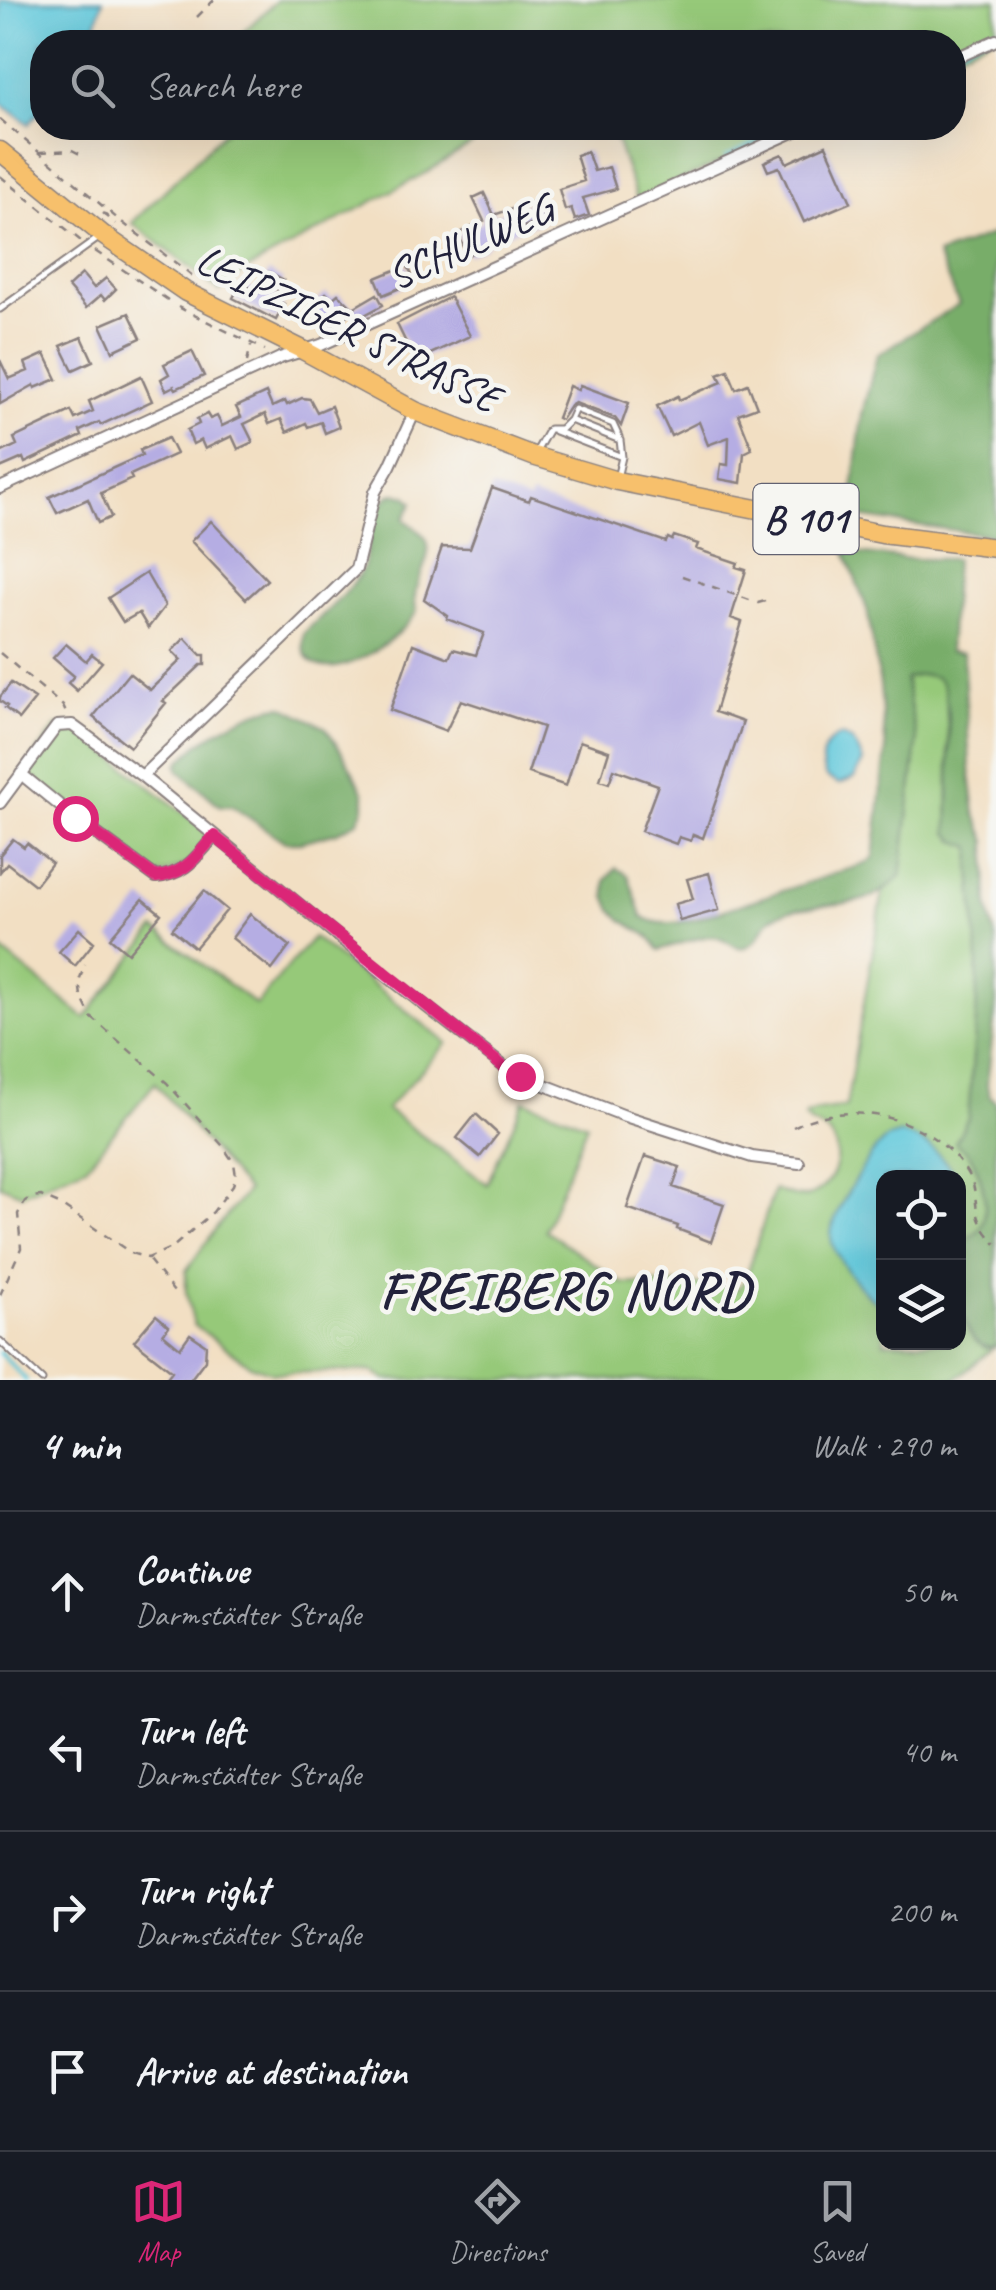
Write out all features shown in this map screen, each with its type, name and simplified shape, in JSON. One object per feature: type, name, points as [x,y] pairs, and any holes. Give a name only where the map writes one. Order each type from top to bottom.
[{"type":"main road","name":"LEIPZIGER STRASSE","points":[[0,151],[103,235],[197,298],[415,411],[534,456],[617,481],[882,534],[996,548]]},
{"type":"street","points":[[966,53],[996,40]]},
{"type":"street","name":"SCHULWEG","points":[[0,488],[248,373],[337,337],[775,140]]},
{"type":"street","points":[[142,776],[356,569],[375,492],[415,411]]},
{"type":"street","points":[[0,803],[57,726],[72,725],[142,776],[510,1072],[625,1116],[752,1157],[799,1162]]},
{"type":"street","points":[[21,774],[156,877],[174,876],[214,836]]},
{"type":"lane","points":[[972,50],[978,62]]},
{"type":"lane","points":[[0,309],[103,235]]},
{"type":"lane","points":[[549,429],[562,429],[575,409],[613,424],[622,457],[617,481]]},
{"type":"lane","points":[[570,420],[620,440]]},
{"type":"lane","points":[[534,456],[549,429]]},
{"type":"lane","points":[[549,429],[622,457]]},
{"type":"lane","points":[[0,1341],[42,1380]]},
{"type":"path","points":[[197,16],[214,0]]},
{"type":"path","points":[[0,119],[180,266],[85,199]]},
{"type":"path","points":[[39,152],[72,150],[82,155]]},
{"type":"path","points":[[248,373],[252,344]]},
{"type":"path","points":[[682,576],[758,603],[765,600]]},
{"type":"path","points":[[0,653],[63,706],[72,725]]},
{"type":"path","points":[[86,964],[79,981],[91,1017],[167,1083],[234,1162],[233,1185],[213,1212],[173,1248],[148,1258]]},
{"type":"path","points":[[793,1127],[816,1116],[863,1115],[898,1121],[929,1134],[958,1158],[974,1185],[980,1222],[996,1244]]},
{"type":"path","points":[[0,1294],[21,1248],[18,1214],[25,1201],[41,1196],[130,1253],[148,1258],[174,1292]]},
{"type":"green space","points":[[277,0],[996,0],[996,35],[966,49],[966,30],[246,30]]},
{"type":"green space","points":[[216,140],[478,140],[429,171],[248,269],[220,291],[132,223]]},
{"type":"green space","points":[[616,140],[771,140],[637,200]]},
{"type":"green space","points":[[996,233],[996,536],[850,516],[862,414],[877,355],[959,304],[937,255]]},
{"type":"green space","points":[[395,493],[413,502],[404,519],[427,541],[427,557],[415,593],[417,611],[385,644],[354,662],[324,667],[312,662],[306,656],[304,633],[358,576],[379,506]]},
{"type":"green space","points":[[845,552],[955,559],[949,651],[963,653],[971,782],[975,813],[987,841],[988,905],[996,942],[996,1004],[987,1085],[996,1102],[996,1347],[983,1346],[966,1325],[966,1240],[978,1231],[985,1203],[977,1170],[968,1153],[955,1143],[968,1118],[978,960],[972,847],[956,841],[948,832],[949,730],[941,682],[929,676],[905,679],[917,742],[901,876],[883,891],[852,902],[780,914],[768,921],[746,947],[711,936],[659,950],[648,936],[622,920],[606,896],[606,880],[616,868],[628,875],[642,916],[661,923],[682,922],[868,863],[874,857],[886,752],[867,609]]},
{"type":"green space","points":[[935,676],[943,684],[949,759],[948,832],[956,841],[972,847],[978,960],[976,1020],[968,1118],[956,1143],[968,1153],[977,1170],[985,1214],[978,1231],[966,1240],[966,1170],[876,1170],[876,1350],[966,1350],[966,1322],[985,1348],[993,1348],[955,1380],[387,1380],[371,1371],[273,1373],[250,1365],[194,1325],[186,1292],[186,1271],[247,1191],[155,1083],[86,1166],[22,1194],[0,1185],[0,949],[85,1018],[155,929],[256,1005],[313,937],[447,1043],[386,1109],[487,1184],[524,1100],[587,1124],[545,1230],[622,1283],[723,1285],[737,1289],[745,1280],[774,1190],[793,1196],[814,1194],[829,1180],[836,1162],[829,1134],[804,1116],[846,1107],[883,892],[901,876],[917,742],[905,678]]},
{"type":"green space","points":[[283,706],[326,728],[343,754],[364,793],[364,808],[357,822],[301,842],[285,842],[232,806],[220,806],[179,770],[178,764],[187,754],[211,735],[255,712]]},
{"type":"green space","points":[[72,725],[214,837],[189,864],[156,877],[21,774],[57,726]]},
{"type":"water","points":[[0,0],[103,0],[94,30],[30,30],[29,124],[0,103]]},
{"type":"water","points":[[839,736],[852,742],[863,762],[854,778],[839,784],[826,777],[822,759],[825,748]]},
{"type":"water","points":[[901,1134],[919,1140],[952,1170],[876,1170],[876,1301],[850,1273],[836,1252],[831,1235],[844,1199],[886,1139]]},
{"type":"building","points":[[826,145],[851,202],[804,222],[779,167],[768,171],[764,162],[782,154],[787,163]]},
{"type":"building","points":[[587,151],[594,171],[609,167],[616,189],[583,198],[589,215],[575,220],[571,208],[565,210],[559,189],[584,181],[576,155]]},
{"type":"building","points":[[484,193],[494,215],[538,200],[545,221],[528,225],[468,255],[458,234],[484,221],[473,198]]},
{"type":"building","points":[[407,265],[412,283],[383,295],[376,278]]},
{"type":"building","points":[[269,272],[284,280],[273,299],[284,304],[276,320],[233,298],[241,283],[259,292]]},
{"type":"building","points":[[82,274],[94,288],[106,278],[116,289],[105,300],[101,295],[86,308],[68,287]]},
{"type":"building","points":[[326,293],[332,299],[338,294],[353,308],[377,294],[383,305],[357,319],[352,310],[332,330],[310,309]]},
{"type":"building","points":[[450,297],[470,336],[415,361],[397,324]]},
{"type":"building","points":[[129,313],[141,338],[113,351],[101,325]]},
{"type":"building","points":[[82,337],[93,361],[73,370],[61,346]]},
{"type":"building","points":[[192,351],[204,376],[166,390],[161,379],[169,374],[164,364]]},
{"type":"building","points":[[45,354],[57,379],[35,388],[34,385],[0,404],[0,360],[9,379],[28,371],[25,363]]},
{"type":"building","points":[[728,370],[736,389],[748,384],[757,407],[738,414],[752,449],[744,453],[741,483],[719,479],[721,464],[728,465],[729,437],[708,445],[699,422],[671,436],[657,406],[722,382],[718,374]]},
{"type":"building","points":[[141,376],[152,401],[80,431],[82,436],[25,463],[23,458],[0,468],[0,453],[17,445],[14,438],[71,411],[75,419],[93,411],[89,401]]},
{"type":"building","points":[[580,385],[629,403],[621,426],[615,418],[575,403],[561,420],[557,418],[569,386],[578,390]]},
{"type":"building","points":[[266,393],[272,407],[302,398],[310,399],[317,412],[331,406],[339,427],[325,433],[321,422],[308,427],[306,423],[287,432],[281,419],[269,424],[265,414],[244,424],[253,442],[238,449],[232,436],[205,449],[201,440],[193,444],[187,430],[199,424],[197,419],[207,414],[210,419],[217,416],[222,426],[241,417],[236,407]]},
{"type":"building","points":[[168,438],[176,454],[101,493],[111,517],[98,523],[88,499],[57,513],[49,497],[142,455],[140,450]]},
{"type":"building","points":[[492,488],[529,501],[531,496],[666,542],[674,536],[698,544],[696,549],[738,563],[736,567],[746,570],[731,618],[742,622],[715,712],[743,722],[703,838],[693,834],[691,841],[679,837],[676,844],[641,831],[658,785],[614,769],[609,783],[600,780],[609,751],[580,741],[566,786],[528,773],[543,727],[461,700],[446,731],[390,710],[413,644],[449,658],[453,649],[476,655],[484,633],[447,619],[424,599],[442,547],[470,548]]},
{"type":"building","points":[[211,521],[267,580],[246,599],[191,541]]},
{"type":"building","points":[[146,573],[165,606],[148,628],[139,613],[123,622],[108,598]]},
{"type":"building","points":[[185,638],[205,655],[205,665],[163,701],[166,703],[130,747],[93,717],[129,673],[150,690],[181,660],[172,651]]},
{"type":"building","points":[[66,644],[86,661],[92,654],[102,662],[77,691],[68,683],[74,676],[53,658]]},
{"type":"building","points":[[11,683],[35,699],[19,719],[0,701]]},
{"type":"building","points":[[13,839],[24,847],[27,843],[52,863],[35,885],[7,863],[0,872],[0,855]]},
{"type":"building","points":[[709,873],[719,910],[680,921],[675,904],[693,899],[687,879]]},
{"type":"building","points":[[204,891],[227,910],[195,948],[172,929]]},
{"type":"building","points":[[143,899],[161,914],[128,953],[110,938]]},
{"type":"building","points":[[250,914],[290,946],[272,970],[232,938]]},
{"type":"building","points":[[79,929],[94,942],[75,966],[59,952]]},
{"type":"building","points":[[476,1114],[498,1134],[480,1157],[457,1138]]},
{"type":"building","points":[[645,1156],[680,1167],[673,1187],[724,1204],[711,1242],[627,1208]]},
{"type":"building","points":[[156,1315],[169,1326],[163,1334],[180,1348],[190,1334],[206,1345],[205,1360],[190,1380],[165,1380],[172,1371],[134,1341]]},
{"type":"waterway","points":[[966,44],[996,30]]},
{"type":"waterway","points":[[726,157],[764,140]]},
{"type":"waterway","points":[[0,1353],[26,1380]]},
{"type":"district","name":"FREIBERG NORD","points":[[566,1291]]},
{"type":"route","points":[[75,818],[156,877],[174,876],[214,836],[383,973],[520,1076]]}]
